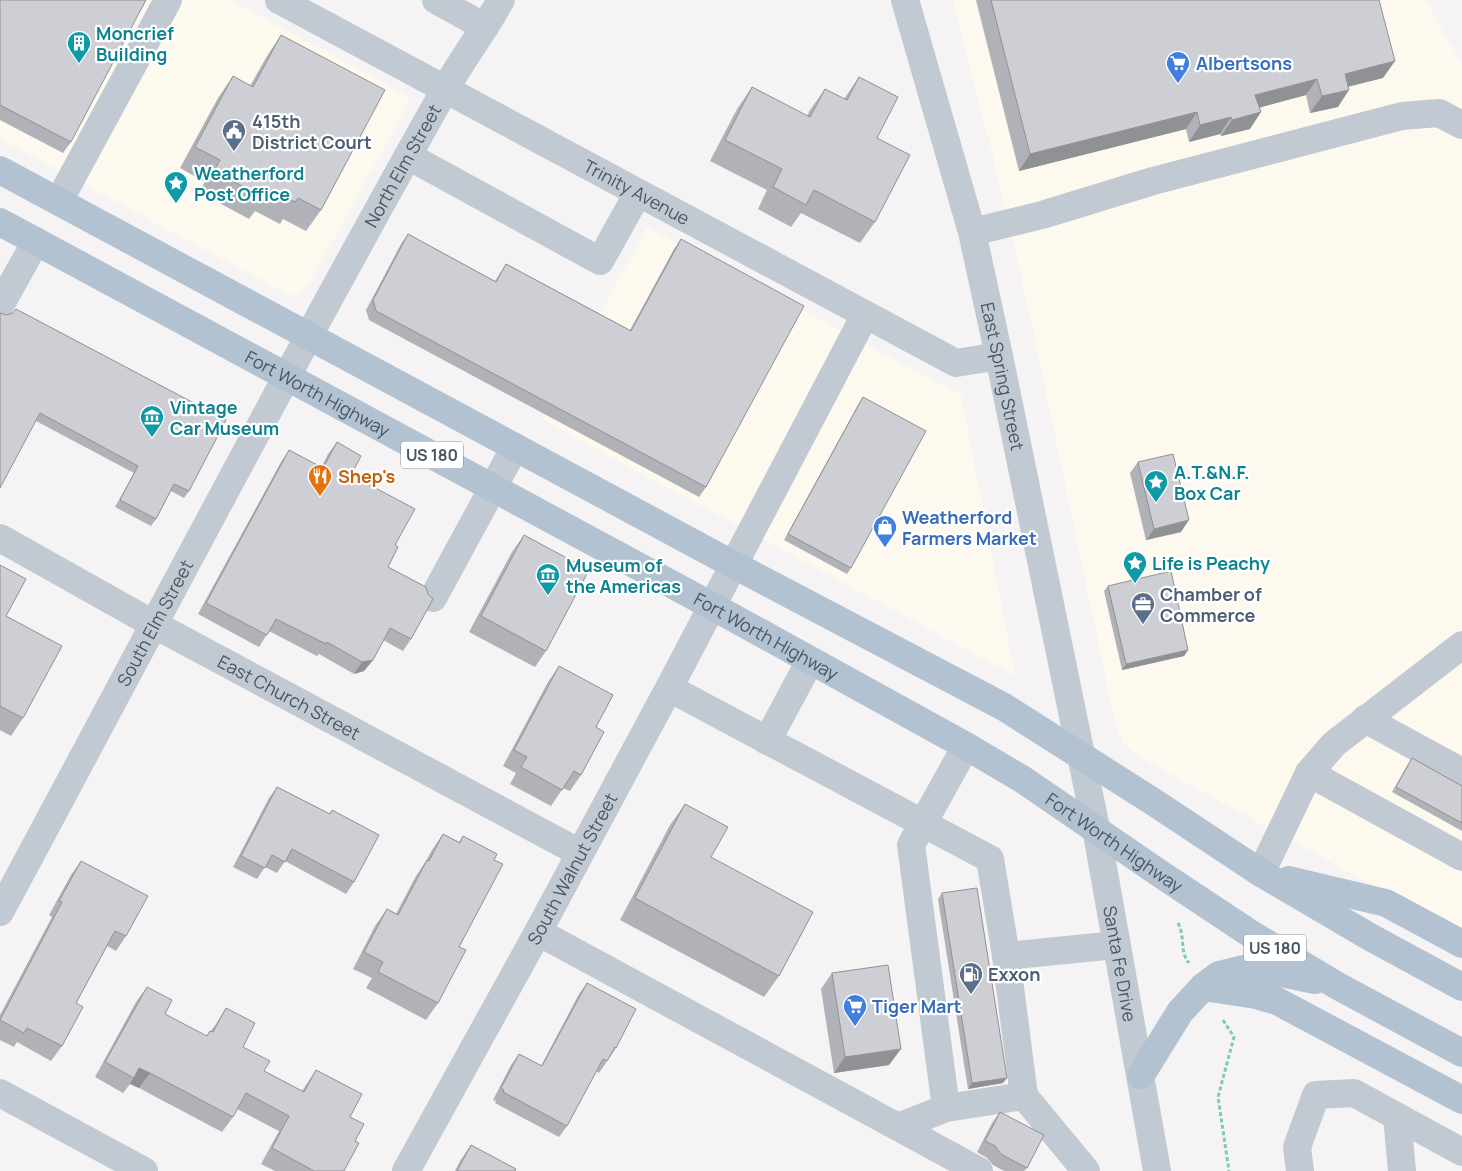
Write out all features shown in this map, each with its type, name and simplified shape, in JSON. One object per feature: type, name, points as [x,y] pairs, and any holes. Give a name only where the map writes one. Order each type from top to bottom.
[{"type":"main road","name":"US 180","points":[[0,170],[734,565],[1004,707],[1261,873],[1370,937],[1462,987]]},
{"type":"main road","name":"Fort Worth Highway","points":[[0,222],[288,376],[966,746],[1022,779],[1096,828],[1159,874],[1243,928],[1336,985],[1462,1054]]},
{"type":"main road","points":[[1261,873],[1386,903],[1462,944]]},
{"type":"main road","points":[[1141,1075],[1180,1012],[1203,987],[1219,974],[1243,969],[1266,970],[1336,985]]},
{"type":"main road","points":[[1203,987],[1256,995],[1277,1001],[1462,1100]]},
{"type":"street","points":[[59,201],[168,0]]},
{"type":"street","name":"Trinity Avenue","points":[[279,0],[956,363],[999,356]]},
{"type":"street","points":[[436,0],[485,27]]},
{"type":"street","name":"North Elm Street","points":[[309,336],[444,90],[501,0]]},
{"type":"street","name":"East Spring Street","points":[[905,0],[972,232],[1081,757]]},
{"type":"street","points":[[972,232],[1042,216],[1153,181],[1402,116],[1439,113],[1462,125]]},
{"type":"street","points":[[408,156],[600,261],[638,193]]},
{"type":"street","points":[[0,306],[36,241]]},
{"type":"street","name":"South Walnut Street","points":[[406,1171],[538,932],[669,688],[865,315]]},
{"type":"street","name":"South Elm Street","points":[[0,912],[309,336]]},
{"type":"street","points":[[433,598],[515,447]]},
{"type":"street","name":"East Church Street","points":[[0,538],[155,625],[580,853]]},
{"type":"street","points":[[1261,873],[1309,773],[1334,744],[1462,645]]},
{"type":"street","points":[[767,741],[810,661]]},
{"type":"street","points":[[669,688],[990,859],[1006,956],[1024,1096],[1086,1171]]},
{"type":"street","points":[[1365,719],[1462,772]]},
{"type":"street","points":[[946,1108],[912,845],[966,746]]},
{"type":"street","name":"Santa Fe Drive","points":[[1081,757],[1096,828],[1157,1171]]},
{"type":"street","points":[[1309,773],[1462,857]]},
{"type":"street","points":[[538,932],[979,1171]]},
{"type":"street","points":[[1006,956],[1116,944]]},
{"type":"street","points":[[0,1093],[144,1171]]},
{"type":"street","points":[[1300,1171],[1297,1148],[1316,1095],[1354,1094],[1462,1152]]},
{"type":"street","points":[[898,1127],[946,1108],[1024,1096]]},
{"type":"street","points":[[1396,1117],[1402,1171]]},
{"type":"path","points":[[1176,920],[1183,934],[1184,958],[1189,964]]},
{"type":"path","points":[[1218,1012],[1234,1037],[1218,1097],[1229,1171]]},
{"type":"shaded area","points":[[0,0],[230,0],[406,95],[409,98],[409,103],[309,284],[297,295],[289,295],[0,139]]},
{"type":"shaded area","points":[[953,0],[1425,0],[1462,64],[1462,934],[1137,756],[1123,743],[1115,722],[1028,306],[992,152]]},
{"type":"shaded area","name":"Weatherford Farmers Market","points":[[647,227],[961,395],[1015,676],[543,420]]},
{"type":"building","points":[[0,0],[146,0],[71,142],[0,105]]},
{"type":"building","name":"Albertsons","points":[[991,0],[1379,0],[1395,61],[1345,74],[1349,90],[1322,96],[1317,79],[1255,95],[1261,112],[1232,120],[1231,117],[1200,125],[1197,112],[1030,154]]},
{"type":"building","points":[[281,35],[385,90],[321,210],[298,198],[295,202],[269,189],[264,198],[214,171],[220,160],[195,147],[233,76],[253,87]]},
{"type":"building","points":[[859,77],[898,97],[877,138],[910,155],[875,222],[814,190],[806,205],[773,187],[782,169],[725,140],[752,87],[810,117],[825,89],[847,100]]},
{"type":"building","points":[[408,234],[496,282],[506,264],[631,331],[681,239],[804,306],[706,487],[376,311],[373,300]]},
{"type":"building","points":[[16,309],[226,420],[189,491],[174,484],[156,519],[120,500],[138,466],[40,413],[0,488],[0,313],[6,315],[13,313]]},
{"type":"building","points":[[863,397],[926,431],[851,568],[788,534]]},
{"type":"building","points":[[337,442],[361,456],[351,475],[415,509],[395,545],[398,547],[388,567],[426,587],[428,594],[433,599],[411,639],[390,628],[373,660],[362,662],[327,642],[326,644],[276,619],[267,635],[206,603],[289,450],[323,468]]},
{"type":"building","points":[[1173,454],[1189,520],[1154,529],[1138,462]]},
{"type":"building","points":[[524,535],[589,570],[546,651],[481,616]]},
{"type":"building","points":[[0,565],[26,579],[6,616],[62,646],[23,718],[0,706]]},
{"type":"building","points":[[1171,571],[1188,650],[1126,664],[1108,586]]},
{"type":"building","points":[[559,666],[613,695],[596,727],[604,732],[581,775],[574,771],[562,790],[521,767],[527,757],[514,750]]},
{"type":"building","points":[[1412,758],[1462,786],[1462,823],[1396,787]]},
{"type":"building","points":[[277,787],[330,814],[332,810],[379,835],[354,882],[292,849],[285,862],[272,855],[265,868],[241,856]]},
{"type":"building","points":[[685,804],[728,827],[711,857],[813,912],[779,976],[635,898]]},
{"type":"building","points":[[443,834],[460,843],[463,836],[497,854],[494,860],[503,864],[459,947],[466,950],[438,1003],[378,972],[383,962],[364,952],[387,909],[398,915]]},
{"type":"building","points":[[81,861],[148,896],[126,936],[115,931],[76,1003],[83,1007],[62,1046],[27,1028],[24,1033],[0,1020],[62,902],[59,901]]},
{"type":"building","points":[[977,888],[1007,1078],[972,1083],[942,893]]},
{"type":"building","name":"Tiger Mart","points":[[888,965],[901,1049],[845,1057],[832,973]]},
{"type":"building","points":[[587,983],[636,1009],[616,1048],[607,1061],[603,1059],[567,1126],[503,1092],[504,1090],[501,1088],[519,1054],[542,1066]]},
{"type":"building","points":[[147,987],[172,1000],[165,1014],[207,1036],[210,1031],[213,1032],[226,1008],[255,1023],[243,1047],[270,1061],[264,1071],[304,1092],[316,1070],[362,1094],[350,1117],[364,1124],[355,1141],[359,1143],[344,1171],[314,1171],[272,1148],[289,1116],[246,1093],[233,1117],[139,1068],[134,1078],[105,1062]]},
{"type":"building","points":[[1000,1112],[1044,1135],[1027,1168],[1001,1154],[995,1146],[985,1141]]},
{"type":"building","points":[[471,1145],[516,1169],[515,1171],[457,1171]]},
{"type":"place","name":"Moncrief Building","points":[[79,64]]},
{"type":"place","name":"Albertsons","points":[[1178,84]]},
{"type":"place","name":"415th District Court","points":[[234,152]]},
{"type":"place","name":"Weatherford Post Office","points":[[176,204]]},
{"type":"place","name":"Vintage Car Museum","points":[[152,438]]},
{"type":"place","name":"Shep's","points":[[320,497]]},
{"type":"place","name":"A.T.&N.F. Box Car","points":[[1156,503]]},
{"type":"place","name":"Weatherford Farmers Market","points":[[885,548]]},
{"type":"place","name":"Life is Peachy","points":[[1135,584]]},
{"type":"place","name":"Museum of the Americas","points":[[548,596]]},
{"type":"place","name":"Chamber of Commerce","points":[[1143,625]]},
{"type":"place","name":"Exxon","points":[[971,995]]},
{"type":"place","name":"Tiger Mart","points":[[855,1027]]}]
